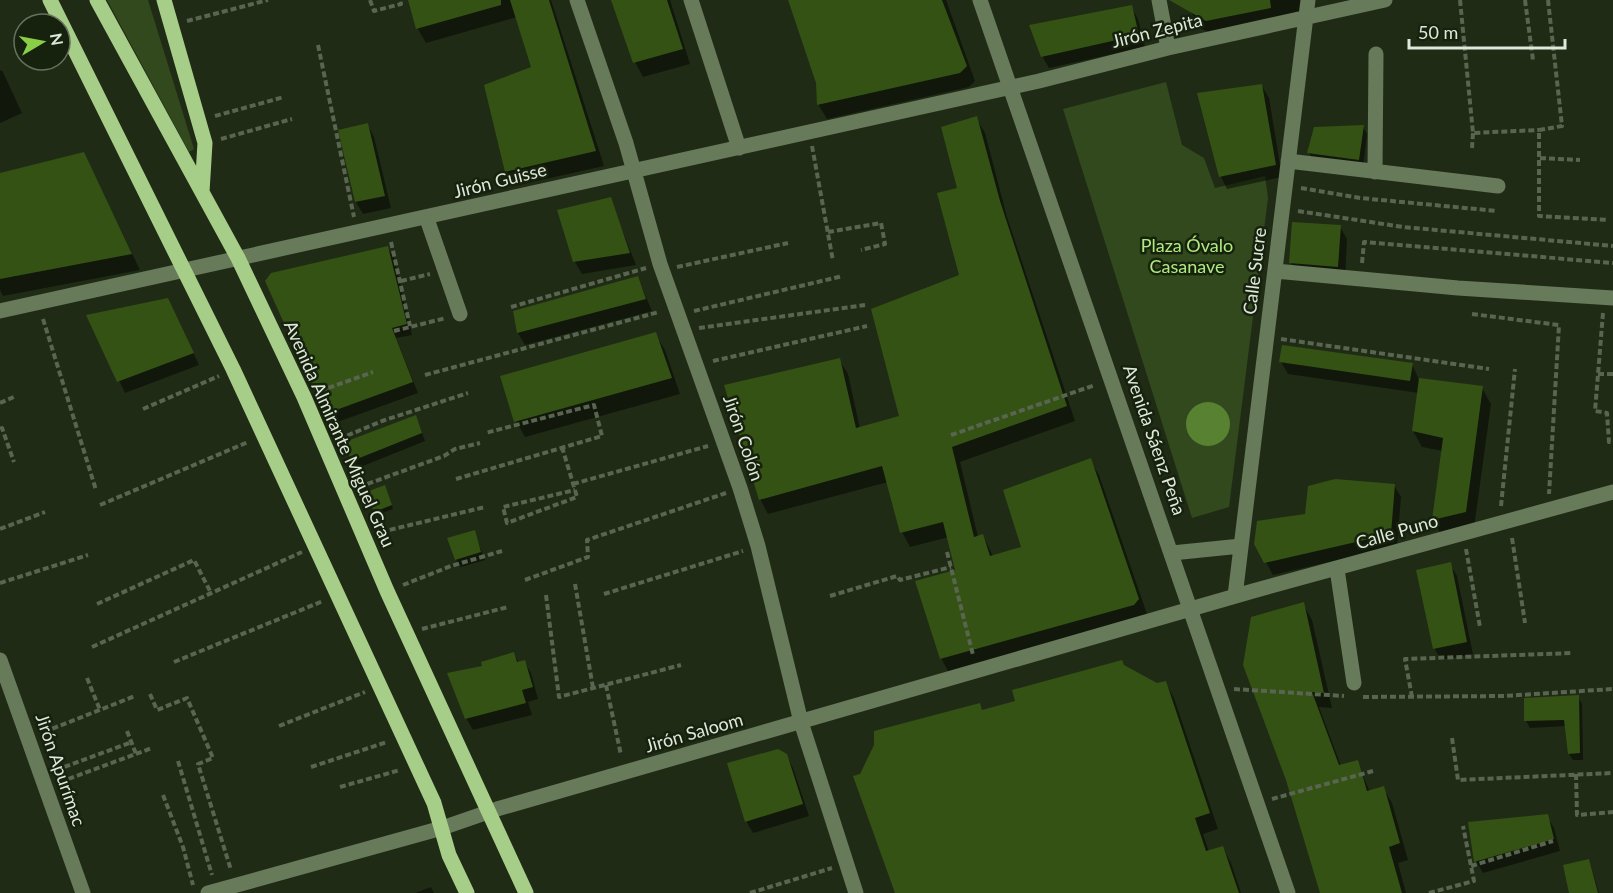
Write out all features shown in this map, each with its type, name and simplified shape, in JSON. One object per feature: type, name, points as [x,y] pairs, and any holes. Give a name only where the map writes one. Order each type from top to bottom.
[{"type":"main road","points":[[50,0],[264,435],[434,803],[449,855],[467,893]]},
{"type":"main road","name":"Avenida Almirante Miguel Grau","points":[[97,0],[238,258],[304,397],[387,591],[526,893]]},
{"type":"main road","points":[[165,0],[205,143],[202,192]]},
{"type":"street","name":"Jirón Colón","points":[[577,0],[633,169],[662,267],[740,488],[758,546],[801,722],[856,893]]},
{"type":"street","points":[[691,0],[739,148]]},
{"type":"street","name":"Avenida Sáenz Peña","points":[[980,0],[1113,379],[1288,893]]},
{"type":"street","points":[[1159,0],[1168,48]]},
{"type":"street","name":"Calle Sucre","points":[[1235,596],[1308,0]]},
{"type":"street","name":"Jirón Zepita","points":[[1010,88],[1168,48],[1385,0]]},
{"type":"street","points":[[1375,172],[1376,54]]},
{"type":"street","name":"Jirón Guisse","points":[[0,310],[183,269],[427,219],[633,169],[1010,88]]},
{"type":"street","points":[[1288,161],[1498,186]]},
{"type":"street","points":[[427,219],[453,316]]},
{"type":"street","points":[[1275,271],[1504,292],[1609,298]]},
{"type":"street","name":"Calle Puno","points":[[1192,610],[1235,596],[1613,492]]},
{"type":"street","points":[[1172,553],[1241,546]]},
{"type":"street","points":[[1337,569],[1356,690]]},
{"type":"street","name":"Jirón Saloom","points":[[212,892],[442,828],[489,812],[1192,610]]},
{"type":"street","name":"Jirón Apurímac","points":[[0,660],[82,893]]},
{"type":"path","points":[[172,25],[268,0]]},
{"type":"path","points":[[370,0],[374,11],[401,4],[400,0]]},
{"type":"path","points":[[1460,0],[1473,134],[1472,148]]},
{"type":"path","points":[[1525,0],[1533,60]]},
{"type":"path","points":[[1473,134],[1539,130],[1562,126],[1548,0]]},
{"type":"path","points":[[318,45],[358,233]]},
{"type":"path","points":[[199,120],[284,97]]},
{"type":"path","points":[[205,143],[292,119]]},
{"type":"path","points":[[1539,130],[1539,216],[1608,220]]},
{"type":"path","points":[[809,132],[832,261]]},
{"type":"path","points":[[1540,158],[1580,160]]},
{"type":"path","points":[[1285,186],[1360,198],[1497,211]]},
{"type":"path","points":[[1282,208],[1403,227],[1613,246]]},
{"type":"path","points":[[828,232],[881,223],[885,244],[861,250]]},
{"type":"path","points":[[387,226],[410,326]]},
{"type":"path","points":[[1361,279],[1364,242],[1613,263]]},
{"type":"path","points":[[511,308],[662,267],[788,243]]},
{"type":"path","points":[[401,280],[430,274]]},
{"type":"path","points":[[425,375],[677,311],[843,276]]},
{"type":"path","points":[[1609,298],[1595,411],[1607,413],[1609,442],[1613,442]]},
{"type":"path","points":[[33,303],[45,323],[96,490]]},
{"type":"path","points":[[684,330],[865,305]]},
{"type":"path","points":[[1472,314],[1559,325],[1548,510]]},
{"type":"path","points":[[394,331],[453,316]]},
{"type":"path","points":[[696,364],[867,326]]},
{"type":"path","points":[[1267,337],[1488,369]]},
{"type":"path","points":[[142,409],[233,369]]},
{"type":"path","points":[[1515,369],[1505,522],[1525,623]]},
{"type":"path","points":[[304,397],[373,372]]},
{"type":"path","points":[[1598,374],[1613,374]]},
{"type":"path","points":[[951,435],[1113,379]]},
{"type":"path","points":[[324,445],[382,421],[468,393]]},
{"type":"path","points":[[0,403],[16,396]]},
{"type":"path","points":[[456,479],[602,436],[594,405],[485,432]]},
{"type":"path","points":[[0,429],[2,428],[14,462]]},
{"type":"path","points":[[100,505],[264,435]]},
{"type":"path","points":[[573,484],[724,441]]},
{"type":"path","points":[[344,492],[444,456],[455,449],[480,443]]},
{"type":"path","points":[[562,447],[573,484],[575,490],[577,497],[507,523],[503,507],[575,490]]},
{"type":"path","points":[[525,580],[588,557],[587,540],[740,488]]},
{"type":"path","points":[[365,536],[485,507]]},
{"type":"path","points":[[0,529],[45,512]]},
{"type":"path","points":[[1463,534],[1480,627]]},
{"type":"path","points":[[603,594],[758,546]]},
{"type":"path","points":[[92,647],[314,547]]},
{"type":"path","points":[[387,591],[451,566],[502,551]]},
{"type":"path","points":[[947,552],[977,672]]},
{"type":"path","points":[[0,583],[88,555]]},
{"type":"path","points":[[97,604],[194,560],[210,593]]},
{"type":"path","points":[[830,596],[897,576],[900,580],[951,567]]},
{"type":"path","points":[[575,584],[593,688]]},
{"type":"path","points":[[174,662],[336,595]]},
{"type":"path","points":[[546,595],[559,697],[681,665]]},
{"type":"path","points":[[406,633],[508,607]]},
{"type":"path","points":[[1412,697],[1405,659],[1573,653]]},
{"type":"path","points":[[87,678],[100,710]]},
{"type":"path","points":[[606,685],[625,773]]},
{"type":"path","points":[[279,726],[379,686]]},
{"type":"path","points":[[1218,688],[1346,696]]},
{"type":"path","points":[[1356,690],[1412,697],[1504,696],[1613,689]]},
{"type":"path","points":[[150,693],[157,710],[188,698],[213,758],[198,764],[235,885]]},
{"type":"path","points":[[28,738],[135,696]]},
{"type":"path","points":[[127,731],[136,754]]},
{"type":"path","points":[[311,767],[403,737]]},
{"type":"path","points":[[1452,738],[1458,780],[1613,773]]},
{"type":"path","points":[[43,781],[132,742]]},
{"type":"path","points":[[43,781],[152,748]]},
{"type":"path","points":[[178,761],[200,826],[212,892]]},
{"type":"path","points":[[340,787],[417,766]]},
{"type":"path","points":[[1258,803],[1373,771]]},
{"type":"path","points":[[1576,774],[1577,815],[1613,812]]},
{"type":"path","points":[[163,795],[183,847],[195,893]]},
{"type":"path","points":[[1429,893],[1474,881],[1462,826]]},
{"type":"path","points":[[1471,866],[1553,841]]},
{"type":"path","points":[[750,893],[847,864]]},
{"type":"green space","points":[[107,0],[148,0],[194,149],[189,152]]},
{"type":"green space","name":"Plaza Óvalo Casanave","points":[[1166,82],[1182,145],[1204,158],[1215,188],[1265,176],[1268,198],[1229,507],[1192,518],[1063,109]]},
{"type":"shaded area","points":[[1208,402],[1217,403],[1224,408],[1229,415],[1229,433],[1224,440],[1217,445],[1208,446],[1199,445],[1192,440],[1187,433],[1186,424],[1187,415],[1192,408],[1199,403]]},
{"type":"building","points":[[408,0],[501,0],[501,5],[416,29]]},
{"type":"building","points":[[510,0],[549,0],[596,151],[505,172],[484,85],[531,67]]},
{"type":"building","points":[[611,0],[667,0],[683,49],[633,63]]},
{"type":"building","points":[[788,0],[942,0],[967,66],[960,73],[817,105],[816,83]]},
{"type":"building","points":[[1169,0],[1270,0],[1271,8],[1206,21]]},
{"type":"building","points":[[1132,5],[1139,35],[1041,57],[1029,25]]},
{"type":"building","points":[[1262,84],[1276,165],[1219,177],[1197,93]]},
{"type":"building","points":[[977,116],[1000,201],[1067,406],[952,447],[974,537],[983,534],[990,556],[1021,547],[1003,490],[1091,458],[1139,599],[1134,605],[940,659],[915,581],[955,570],[943,522],[900,533],[882,466],[759,500],[724,385],[840,358],[856,428],[899,416],[871,309],[959,275],[937,193],[957,188],[941,127]]},
{"type":"building","points":[[368,123],[385,196],[355,202],[338,130]]},
{"type":"building","points":[[1364,125],[1359,160],[1307,153],[1314,127]]},
{"type":"building","points":[[84,152],[132,254],[0,279],[0,173]]},
{"type":"building","points":[[611,197],[630,253],[573,262],[557,210]]},
{"type":"building","points":[[1292,222],[1341,225],[1338,267],[1289,263]]},
{"type":"building","points":[[388,246],[407,324],[392,328],[413,382],[325,414],[265,281],[271,273]]},
{"type":"building","points":[[638,276],[646,299],[517,333],[513,311]]},
{"type":"building","points":[[168,298],[194,353],[117,382],[86,315]]},
{"type":"building","points":[[656,332],[672,378],[514,422],[500,376]]},
{"type":"building","points":[[1282,345],[1413,363],[1410,381],[1279,362]]},
{"type":"building","points":[[1419,378],[1483,386],[1466,512],[1432,520],[1443,438],[1412,431]]},
{"type":"building","points":[[416,415],[422,433],[352,461],[342,443]]},
{"type":"building","points":[[1335,479],[1395,484],[1391,534],[1264,563],[1254,544],[1257,521],[1305,514],[1308,486]]},
{"type":"building","points":[[385,485],[392,505],[374,512],[366,492]]},
{"type":"building","points":[[475,530],[481,552],[455,560],[447,538]]},
{"type":"building","points":[[1451,562],[1467,642],[1433,649],[1416,570]]},
{"type":"building","points":[[1304,602],[1324,693],[1312,692],[1339,765],[1358,760],[1367,791],[1384,786],[1400,843],[1389,847],[1402,893],[1320,893],[1286,780],[1243,665],[1251,617]]},
{"type":"building","points":[[514,652],[517,662],[525,660],[533,687],[522,690],[526,703],[465,719],[447,673],[482,666],[481,662]]},
{"type":"building","points":[[1122,660],[1124,665],[1157,683],[1166,681],[1210,813],[1195,818],[1206,851],[1223,846],[1239,893],[895,893],[853,776],[860,774],[874,745],[874,731],[980,703],[982,710],[1015,701],[1012,690]]},
{"type":"building","points":[[1579,695],[1580,753],[1568,754],[1564,720],[1524,721],[1524,698]]},
{"type":"building","points":[[778,749],[787,754],[803,804],[745,822],[727,763]]},
{"type":"building","points":[[1548,814],[1554,839],[1474,862],[1468,822]]},
{"type":"building","points":[[1589,859],[1598,893],[1569,893],[1563,865]]}]
